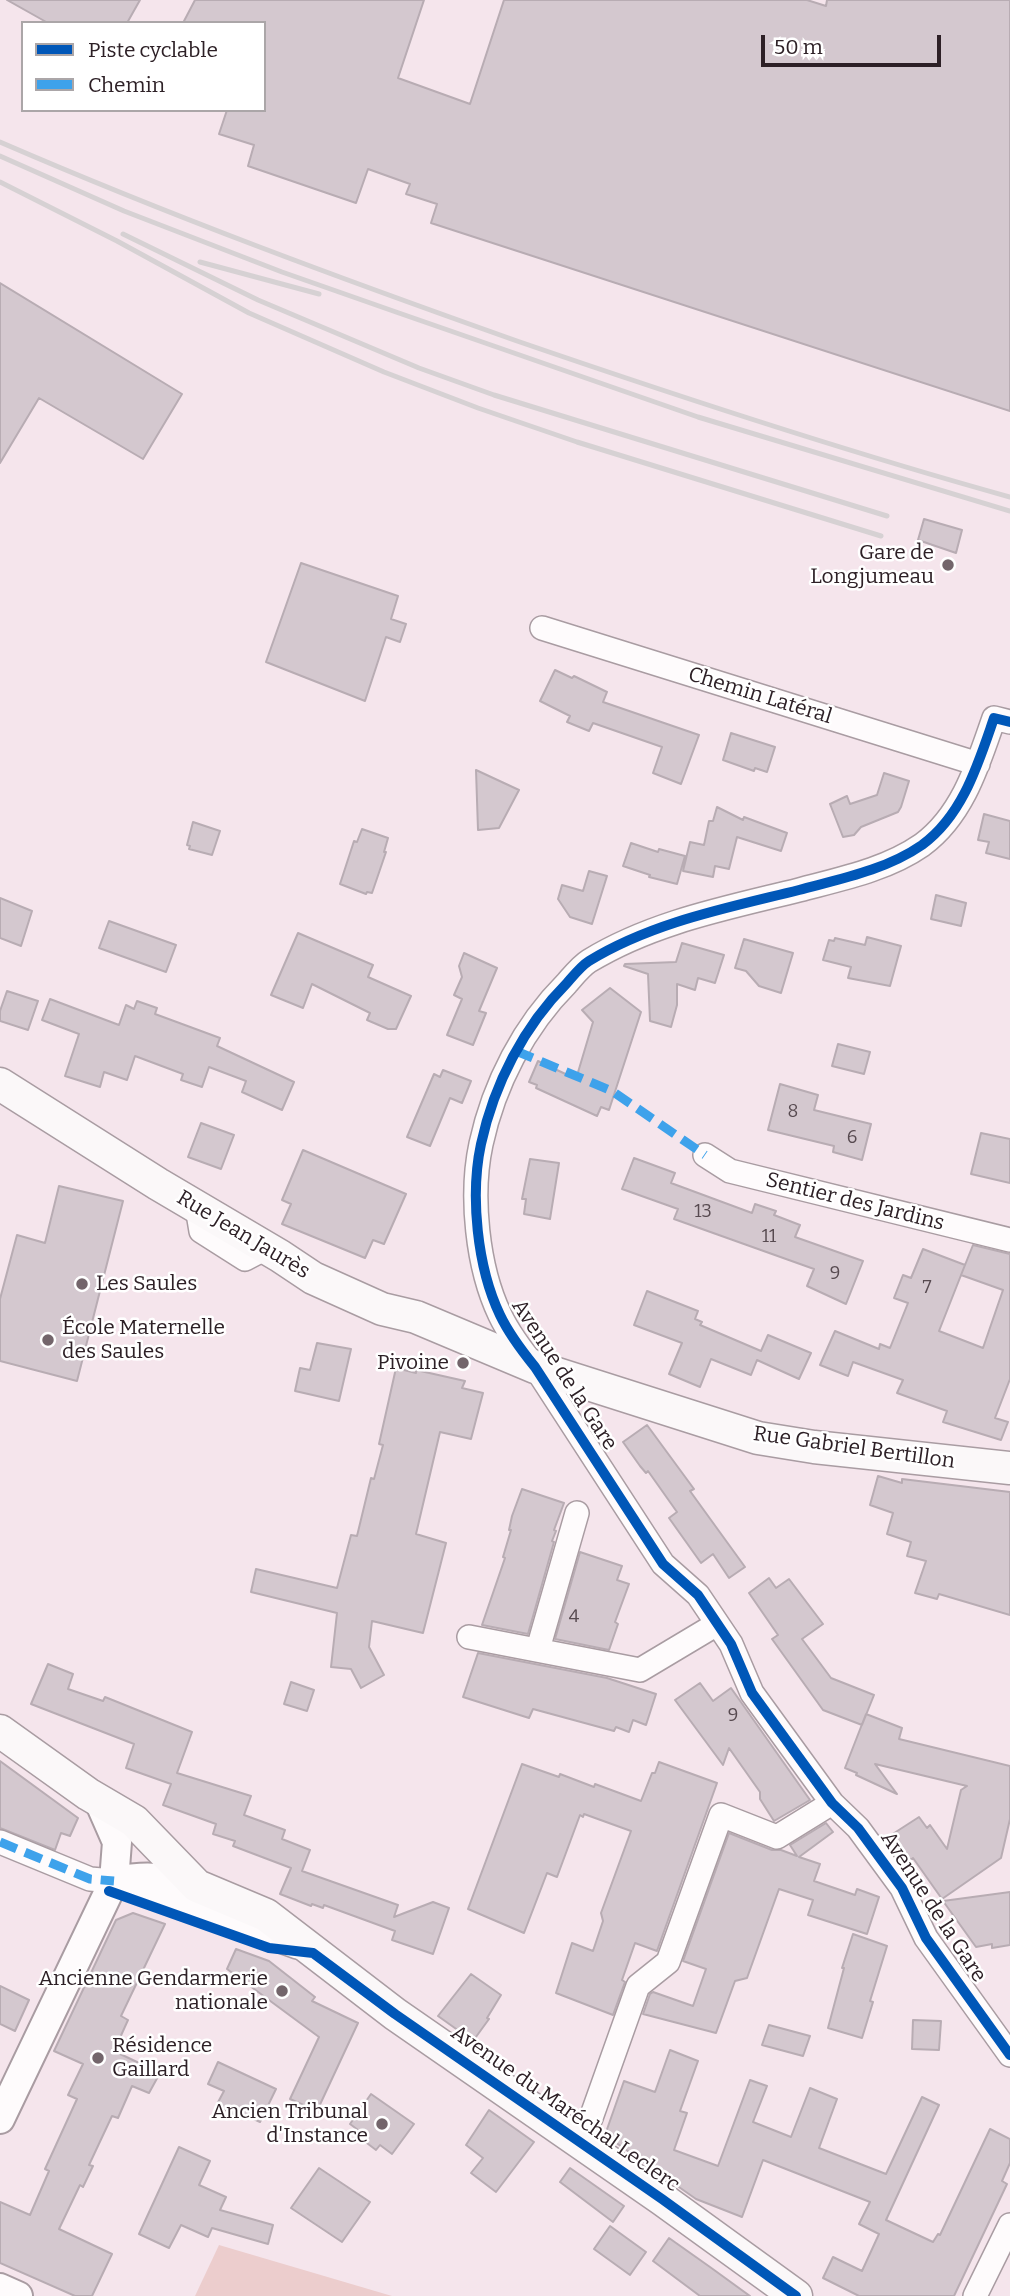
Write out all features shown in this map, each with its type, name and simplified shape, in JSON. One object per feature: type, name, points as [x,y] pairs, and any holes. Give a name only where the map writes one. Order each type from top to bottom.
[{"type":"main road","name":"Rue Jean Jaurès","points":[[0,1084],[313,1279],[382,1309],[416,1317],[502,1353]]},
{"type":"main road","name":"Rue Gabriel Bertillon","points":[[502,1353],[535,1367],[758,1438],[814,1447],[1010,1468]]},
{"type":"main road","points":[[0,1731],[99,1801],[134,1821],[197,1886],[266,1915],[313,1953]]},
{"type":"main road","name":"Avenue du Maréchal Leclerc","points":[[313,1953],[426,2036],[796,2296]]},
{"type":"street","name":"Chemin Latéral","points":[[542,628],[978,764]]},
{"type":"street","name":"Avenue de la Gare","points":[[1002,720],[954,811],[924,844],[905,856],[860,874],[709,912],[627,941],[586,962],[546,1006],[516,1051],[501,1083],[484,1129],[477,1164],[476,1202],[481,1249],[492,1294],[514,1341],[535,1367],[663,1564],[698,1595],[731,1644],[752,1693],[832,1803],[858,1828],[902,1888],[926,1938],[1010,2055]]},
{"type":"street","name":"Sentier des Jardins","points":[[705,1155],[730,1171],[1010,1240]]},
{"type":"street","points":[[538,1649],[577,1513]]},
{"type":"street","points":[[469,1637],[640,1670],[716,1624]]},
{"type":"street","points":[[0,2119],[114,1881],[117,1842],[99,1801]]},
{"type":"street","points":[[578,2141],[591,2118],[638,1986],[668,1962],[721,1815],[777,1837],[832,1803]]},
{"type":"street","name":"Avenue du Maréchal Leclerc","points":[[0,1842],[90,1879],[114,1881],[313,1953]]},
{"type":"street","points":[[114,1881],[141,1876],[159,1877],[197,1886]]},
{"type":"street","points":[[975,2296],[1010,2225]]},
{"type":"street","points":[[0,2288],[18,2296]]},
{"type":"shaded area","points":[[219,2245],[392,2296],[195,2296]]},
{"type":"building","points":[[7,0],[140,0],[128,21],[44,21]]},
{"type":"building","points":[[195,0],[424,0],[398,78],[470,104],[504,0],[807,0],[826,6],[827,0],[1010,0],[1010,411],[431,223],[437,204],[406,194],[410,184],[368,169],[356,203],[248,166],[254,145],[219,134],[226,112],[266,112],[266,21],[184,21]]},
{"type":"building","points":[[0,283],[182,394],[143,459],[39,398],[0,463]]},
{"type":"building","points":[[924,519],[962,530],[956,553],[918,540]]},
{"type":"building","points":[[301,563],[398,596],[391,619],[406,624],[400,642],[386,637],[365,701],[266,662]]},
{"type":"building","points":[[555,670],[607,692],[603,702],[699,735],[681,784],[653,773],[662,747],[593,723],[589,731],[567,722],[570,716],[540,701]]},
{"type":"building","points":[[731,733],[775,747],[767,772],[755,768],[754,771],[723,760]]},
{"type":"building","points":[[476,770],[519,790],[499,828],[478,830]]},
{"type":"building","points":[[884,773],[909,781],[898,812],[861,827],[854,835],[843,837],[830,804],[847,796],[850,804],[877,795]]},
{"type":"building","points":[[717,807],[743,820],[744,817],[787,833],[781,851],[737,837],[729,869],[715,866],[713,877],[683,871],[690,842],[704,845],[709,821],[713,821]]},
{"type":"building","points":[[984,814],[1010,821],[1010,859],[986,853],[989,842],[978,840]]},
{"type":"building","points":[[193,822],[220,831],[212,855],[189,849],[190,846],[187,845]]},
{"type":"building","points":[[362,829],[388,838],[372,893],[366,894],[340,884],[354,841],[357,842]]},
{"type":"building","points":[[631,843],[658,852],[659,849],[685,856],[677,884],[649,877],[650,875],[623,866]]},
{"type":"building","points":[[589,871],[607,876],[592,924],[570,917],[558,899],[562,885],[583,891]]},
{"type":"building","points":[[936,895],[966,903],[961,926],[931,919]]},
{"type":"building","points":[[0,898],[32,911],[21,946],[0,938]]},
{"type":"building","points":[[109,921],[176,945],[166,972],[99,948]]},
{"type":"building","points":[[298,933],[373,965],[368,977],[411,996],[396,1029],[388,1029],[367,1020],[370,1013],[312,984],[303,1008],[271,995]]},
{"type":"building","points":[[867,937],[901,946],[890,986],[848,978],[851,967],[823,960],[829,940],[834,941],[835,938],[865,945]]},
{"type":"building","points":[[744,939],[793,953],[781,993],[759,986],[746,971],[735,968]]},
{"type":"building","points":[[682,943],[724,955],[715,983],[698,978],[695,990],[677,984],[677,1005],[671,1027],[650,1021],[648,974],[624,966],[676,962]]},
{"type":"building","points":[[464,953],[497,968],[479,1011],[486,1013],[473,1045],[447,1035],[462,999],[454,995],[462,977],[459,966]]},
{"type":"building","points":[[610,988],[641,1012],[609,1110],[601,1107],[597,1116],[536,1088],[537,1085],[529,1082],[538,1061],[576,1079],[593,1022],[582,1010]]},
{"type":"building","points":[[7,991],[38,1001],[28,1030],[0,1021],[0,1011]]},
{"type":"building","points":[[50,999],[119,1025],[126,1005],[134,1009],[137,1001],[157,1008],[155,1014],[220,1038],[217,1046],[294,1082],[282,1110],[242,1092],[246,1081],[209,1067],[202,1087],[181,1080],[183,1074],[135,1056],[127,1080],[104,1072],[100,1087],[65,1076],[79,1034],[42,1020]]},
{"type":"building","points":[[838,1044],[870,1052],[864,1074],[832,1066]]},
{"type":"building","points":[[443,1070],[471,1081],[462,1103],[450,1098],[430,1146],[407,1137],[434,1074],[440,1077]]},
{"type":"building","points":[[780,1084],[818,1095],[814,1110],[871,1124],[862,1160],[833,1152],[834,1146],[768,1130]]},
{"type":"building","points":[[201,1123],[234,1135],[221,1169],[188,1157]]},
{"type":"building","points":[[981,1133],[1010,1139],[1010,1183],[971,1174]]},
{"type":"building","points":[[303,1150],[406,1194],[384,1244],[373,1240],[365,1258],[282,1224],[291,1204],[282,1200]]},
{"type":"building","points":[[634,1158],[675,1173],[671,1183],[752,1213],[755,1204],[776,1211],[774,1215],[800,1225],[795,1237],[863,1261],[846,1304],[807,1286],[814,1269],[674,1219],[678,1209],[622,1189]]},
{"type":"building","points":[[530,1159],[559,1163],[550,1219],[524,1214],[526,1199],[522,1199]]},
{"type":"building","name":"École Maternelle des Saules","points":[[59,1186],[123,1201],[77,1381],[0,1361],[0,1299],[17,1235],[45,1243]]},
{"type":"building","points":[[973,1245],[1010,1254],[1010,1379],[995,1418],[1008,1422],[1001,1440],[943,1422],[947,1411],[897,1393],[903,1380],[853,1362],[848,1376],[820,1365],[835,1331],[879,1349],[880,1344],[890,1348],[908,1303],[894,1298],[903,1275],[911,1278],[923,1249],[965,1265]],"holes":[[[961,1275],[1003,1290],[983,1348],[939,1331]]]},
{"type":"building","points":[[647,1291],[698,1311],[695,1319],[702,1322],[700,1325],[761,1351],[768,1335],[811,1353],[799,1379],[757,1360],[751,1375],[711,1359],[700,1387],[669,1374],[682,1343],[634,1325]]},
{"type":"building","points":[[317,1343],[351,1349],[339,1401],[295,1391],[300,1368],[310,1370]]},
{"type":"building","points":[[396,1368],[465,1381],[462,1388],[483,1393],[471,1439],[440,1432],[416,1534],[446,1543],[423,1633],[372,1621],[369,1647],[384,1675],[361,1688],[351,1669],[331,1667],[337,1613],[251,1592],[256,1569],[337,1588],[351,1535],[357,1536],[371,1478],[374,1479],[383,1445],[379,1444]]},
{"type":"building","points":[[647,1425],[694,1489],[690,1491],[745,1567],[729,1578],[713,1554],[701,1563],[669,1518],[677,1512],[623,1442]]},
{"type":"building","points":[[878,1476],[902,1483],[902,1479],[1010,1492],[1010,1615],[939,1594],[937,1599],[915,1593],[926,1561],[907,1556],[911,1542],[887,1534],[893,1513],[870,1505]]},
{"type":"building","points":[[522,1489],[564,1503],[554,1530],[554,1542],[528,1634],[482,1625],[505,1558],[503,1557],[512,1516]]},
{"type":"building","points":[[580,1552],[622,1566],[617,1580],[629,1584],[615,1622],[618,1624],[609,1650],[555,1639]]},
{"type":"building","points":[[769,1578],[776,1588],[789,1579],[823,1624],[802,1639],[831,1678],[874,1695],[862,1725],[823,1710],[772,1639],[778,1635],[749,1593]]},
{"type":"building","points":[[478,1653],[607,1678],[656,1694],[646,1725],[633,1720],[629,1732],[616,1727],[614,1731],[533,1709],[529,1718],[463,1697]]},
{"type":"building","points":[[48,1664],[73,1674],[68,1689],[103,1701],[105,1697],[192,1732],[177,1773],[251,1796],[244,1815],[285,1830],[282,1839],[310,1850],[302,1871],[398,1905],[394,1917],[433,1902],[449,1908],[433,1954],[392,1940],[395,1931],[324,1905],[323,1908],[312,1904],[311,1906],[280,1894],[291,1868],[233,1846],[235,1841],[213,1834],[216,1824],[163,1805],[171,1784],[126,1768],[134,1744],[31,1704]]},
{"type":"building","points":[[291,1682],[314,1690],[307,1711],[284,1704]]},
{"type":"building","points":[[700,1683],[713,1701],[731,1688],[810,1800],[774,1821],[760,1799],[760,1792],[729,1748],[723,1765],[675,1700]]},
{"type":"building","points":[[866,1714],[902,1728],[899,1739],[1010,1766],[1010,1819],[1001,1858],[942,1899],[913,1858],[907,1862],[888,1837],[919,1817],[927,1828],[930,1825],[947,1849],[961,1790],[967,1786],[875,1764],[897,1794],[845,1768]]},
{"type":"building","points":[[0,1761],[78,1818],[70,1836],[61,1833],[55,1850],[0,1828]]},
{"type":"building","points":[[659,1762],[717,1783],[657,1951],[635,1943],[613,2015],[556,1993],[572,1943],[593,1951],[603,1921],[601,1913],[631,1831],[584,1814],[583,1817],[580,1815],[557,1877],[547,1873],[524,1933],[468,1909],[522,1764],[594,1787],[595,1784],[641,1801]]},
{"type":"building","points":[[826,1823],[833,1832],[799,1857],[820,1864],[814,1881],[855,1895],[857,1889],[879,1897],[867,1934],[808,1915],[813,1900],[779,1889],[747,1978],[735,1981],[716,2033],[643,2014],[653,1992],[693,2006],[706,1969],[683,1961],[729,1833],[772,1850],[781,1850],[797,1856],[790,1845]]},
{"type":"building","points":[[1010,1892],[1010,1945],[992,1948],[992,1944],[976,1947],[943,1901]]},
{"type":"building","points":[[133,1913],[165,1924],[121,2016],[128,2020],[114,2051],[160,2073],[149,2093],[132,2086],[118,2118],[112,2116],[89,2165],[93,2166],[83,2187],[80,2185],[59,2229],[112,2254],[92,2296],[75,2296],[0,2263],[0,2202],[30,2215],[49,2171],[45,2169],[77,2099],[68,2095],[83,2064],[54,2051],[116,1920]]},
{"type":"building","points":[[853,1934],[887,1946],[862,2038],[828,2028]]},
{"type":"building","points":[[236,1949],[269,1961],[315,1997],[312,2001],[358,2023],[317,2111],[290,2099],[319,2037],[227,1969]]},
{"type":"building","points":[[471,1974],[501,1995],[487,2018],[489,2019],[473,2041],[438,2016]]},
{"type":"building","points":[[0,1986],[29,2000],[15,2031],[0,2024]]},
{"type":"building","points":[[913,2020],[941,2021],[939,2050],[912,2049]]},
{"type":"building","points":[[769,2025],[810,2036],[803,2056],[762,2045]]},
{"type":"building","points":[[670,2050],[698,2061],[680,2111],[687,2113],[674,2150],[718,2166],[750,2080],[767,2086],[753,2122],[791,2137],[810,2088],[837,2099],[819,2148],[886,2174],[922,2097],[939,2105],[886,2220],[933,2242],[938,2234],[940,2235],[990,2129],[1010,2139],[1010,2163],[1002,2181],[1007,2184],[954,2296],[859,2296],[823,2278],[833,2257],[862,2271],[879,2234],[859,2224],[870,2202],[763,2160],[742,2217],[696,2199],[605,2135],[624,2081],[655,2092]]},
{"type":"building","points":[[218,2062],[276,2089],[260,2122],[216,2106],[224,2091],[208,2084]]},
{"type":"building","name":"Ancien Tribunal d'Instance","points":[[371,2094],[414,2124],[392,2154],[380,2145],[376,2150],[359,2137],[362,2133],[350,2124]]},
{"type":"building","points":[[489,2110],[534,2142],[496,2192],[471,2173],[483,2158],[466,2145]]},
{"type":"building","points":[[179,2147],[210,2161],[199,2185],[226,2197],[220,2210],[273,2225],[268,2244],[212,2228],[208,2237],[181,2225],[169,2248],[139,2234]]},
{"type":"building","points":[[319,2168],[370,2202],[342,2242],[291,2208]]},
{"type":"building","points":[[570,2168],[624,2206],[613,2222],[560,2182]]},
{"type":"building","points":[[610,2226],[646,2252],[630,2275],[594,2249]]},
{"type":"building","points":[[669,2238],[750,2296],[700,2296],[653,2261]]},
{"type":"railway","points":[[0,142],[257,246],[517,341],[762,423],[1010,497]]},
{"type":"railway","points":[[0,156],[124,211],[282,272],[698,417],[1010,511]]},
{"type":"railway","points":[[0,182],[117,241],[249,313],[384,372],[577,442],[881,536]]},
{"type":"railway","points":[[123,234],[258,300],[419,368],[494,395],[887,516]]},
{"type":"railway","points":[[200,262],[319,294]]},
{"type":"marked path","points":[[516,1051],[612,1091],[705,1155]]},
{"type":"marked path","points":[[0,1842],[90,1879],[114,1881]]},
{"type":"cycle path","points":[[1010,722],[994,718],[959,804],[936,833],[908,854],[846,878],[665,926],[613,947],[583,965],[537,1018],[513,1057],[487,1122],[481,1144],[476,1185],[481,1253],[492,1296],[507,1329],[535,1367],[663,1564],[698,1595],[731,1644],[752,1693],[832,1803],[858,1828],[902,1888],[926,1938],[1010,2055]]},
{"type":"cycle path","points":[[109,1891],[269,1948],[313,1953],[395,2014],[662,2199],[796,2296]]},
{"type":"place","name":"Gare de Longjumeau","points":[[948,565]]},
{"type":"place","name":"Les Saules","points":[[82,1284]]},
{"type":"place","name":"École Maternelle des Saules","points":[[48,1340]]},
{"type":"place","name":"Pivoine","points":[[463,1363]]},
{"type":"place","name":"Ancienne Gendarmerie nationale","points":[[282,1991]]},
{"type":"place","name":"Résidence Gaillard","points":[[98,2058]]},
{"type":"place","name":"Ancien Tribunal d'Instance","points":[[382,2124]]}]
